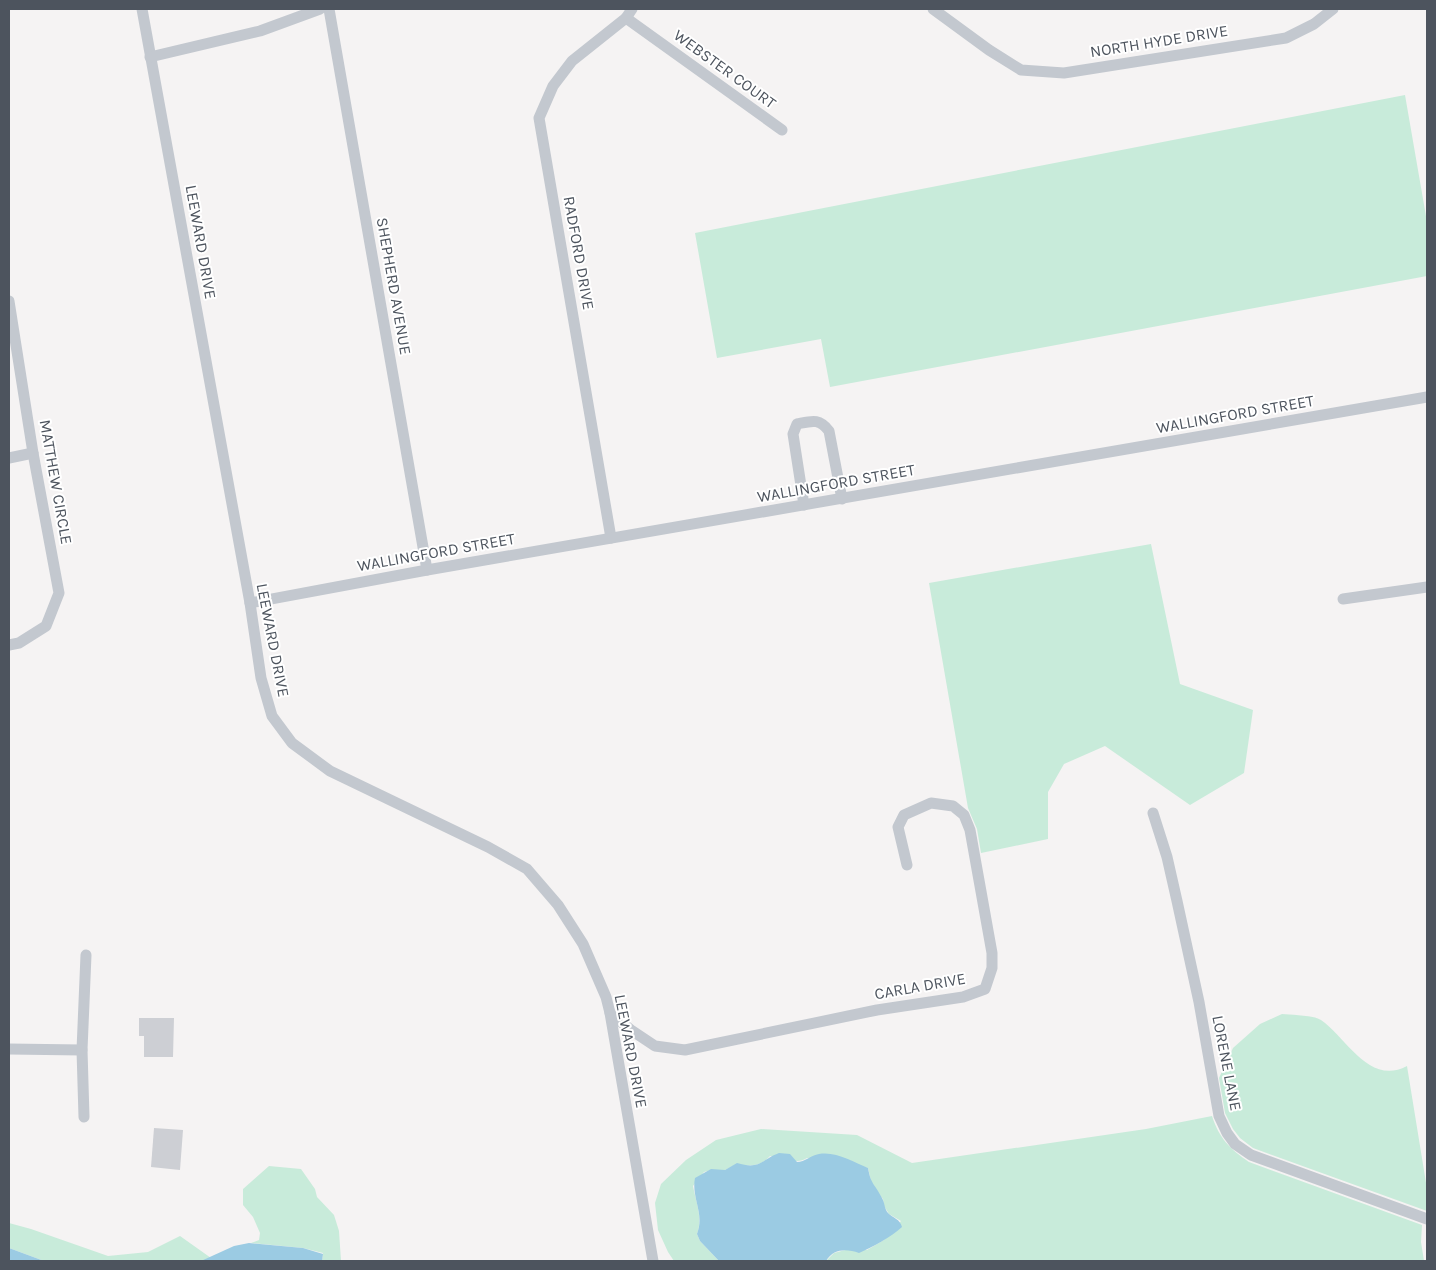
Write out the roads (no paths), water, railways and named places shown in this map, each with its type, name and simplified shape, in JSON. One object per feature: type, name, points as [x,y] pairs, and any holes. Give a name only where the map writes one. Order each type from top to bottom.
[{"type":"street","name":"LEEWARD DRIVE","points":[[142,9],[250,603],[261,678],[272,716],[292,743],[330,771],[488,847],[527,869],[558,905],[584,944],[606,997],[653,1261]]},
{"type":"street","points":[[150,57],[260,31],[320,9]]},
{"type":"street","name":"SHEPHERD AVENUE","points":[[329,9],[427,570]]},
{"type":"street","name":"NORTH HYDE DRIVE","points":[[933,9],[989,50],[1021,70],[1064,73],[1286,38],[1314,24],[1333,9]]},
{"type":"street","name":"WEBSTER COURT","points":[[629,13],[782,130]]},
{"type":"street","name":"RADFORD DRIVE","points":[[611,538],[539,118],[553,86],[572,62],[629,13]]},
{"type":"street","name":"MATTHEW CIRCLE","points":[[9,301],[33,453],[59,593],[46,626],[19,643],[9,645]]},
{"type":"street","name":"WALLINGFORD STREET","points":[[250,603],[427,570],[1427,397]]},
{"type":"street","points":[[804,505],[793,434],[797,424],[813,421],[823,423],[829,431],[842,499]]},
{"type":"street","points":[[9,458],[33,453]]},
{"type":"street","points":[[1343,599],[1427,588]]},
{"type":"street","name":"CARLA DRIVE","points":[[610,1012],[631,1030],[655,1046],[685,1050],[877,1010],[963,997],[985,989],[992,968],[992,953],[970,830],[964,815],[953,806],[931,803],[904,815],[898,827],[907,865]]},
{"type":"street","name":"LORENE LANE","points":[[1153,813],[1167,857],[1199,1002],[1218,1116],[1227,1134],[1235,1144],[1251,1155],[1427,1219]]},
{"type":"street","points":[[84,1117],[82,1050],[86,955]]},
{"type":"street","points":[[9,1049],[82,1050]]},
{"type":"water","points":[[779,1153],[790,1154],[797,1162],[816,1155],[832,1154],[868,1168],[872,1181],[887,1211],[898,1220],[902,1227],[882,1242],[859,1253],[841,1251],[833,1254],[826,1261],[719,1261],[700,1241],[697,1234],[700,1219],[694,1185],[695,1178],[711,1169],[725,1170],[737,1163],[756,1165]]},
{"type":"water","points":[[249,1243],[303,1248],[323,1254],[322,1261],[201,1261],[234,1246]]},
{"type":"water","points":[[9,1248],[44,1261],[9,1261]]}]
